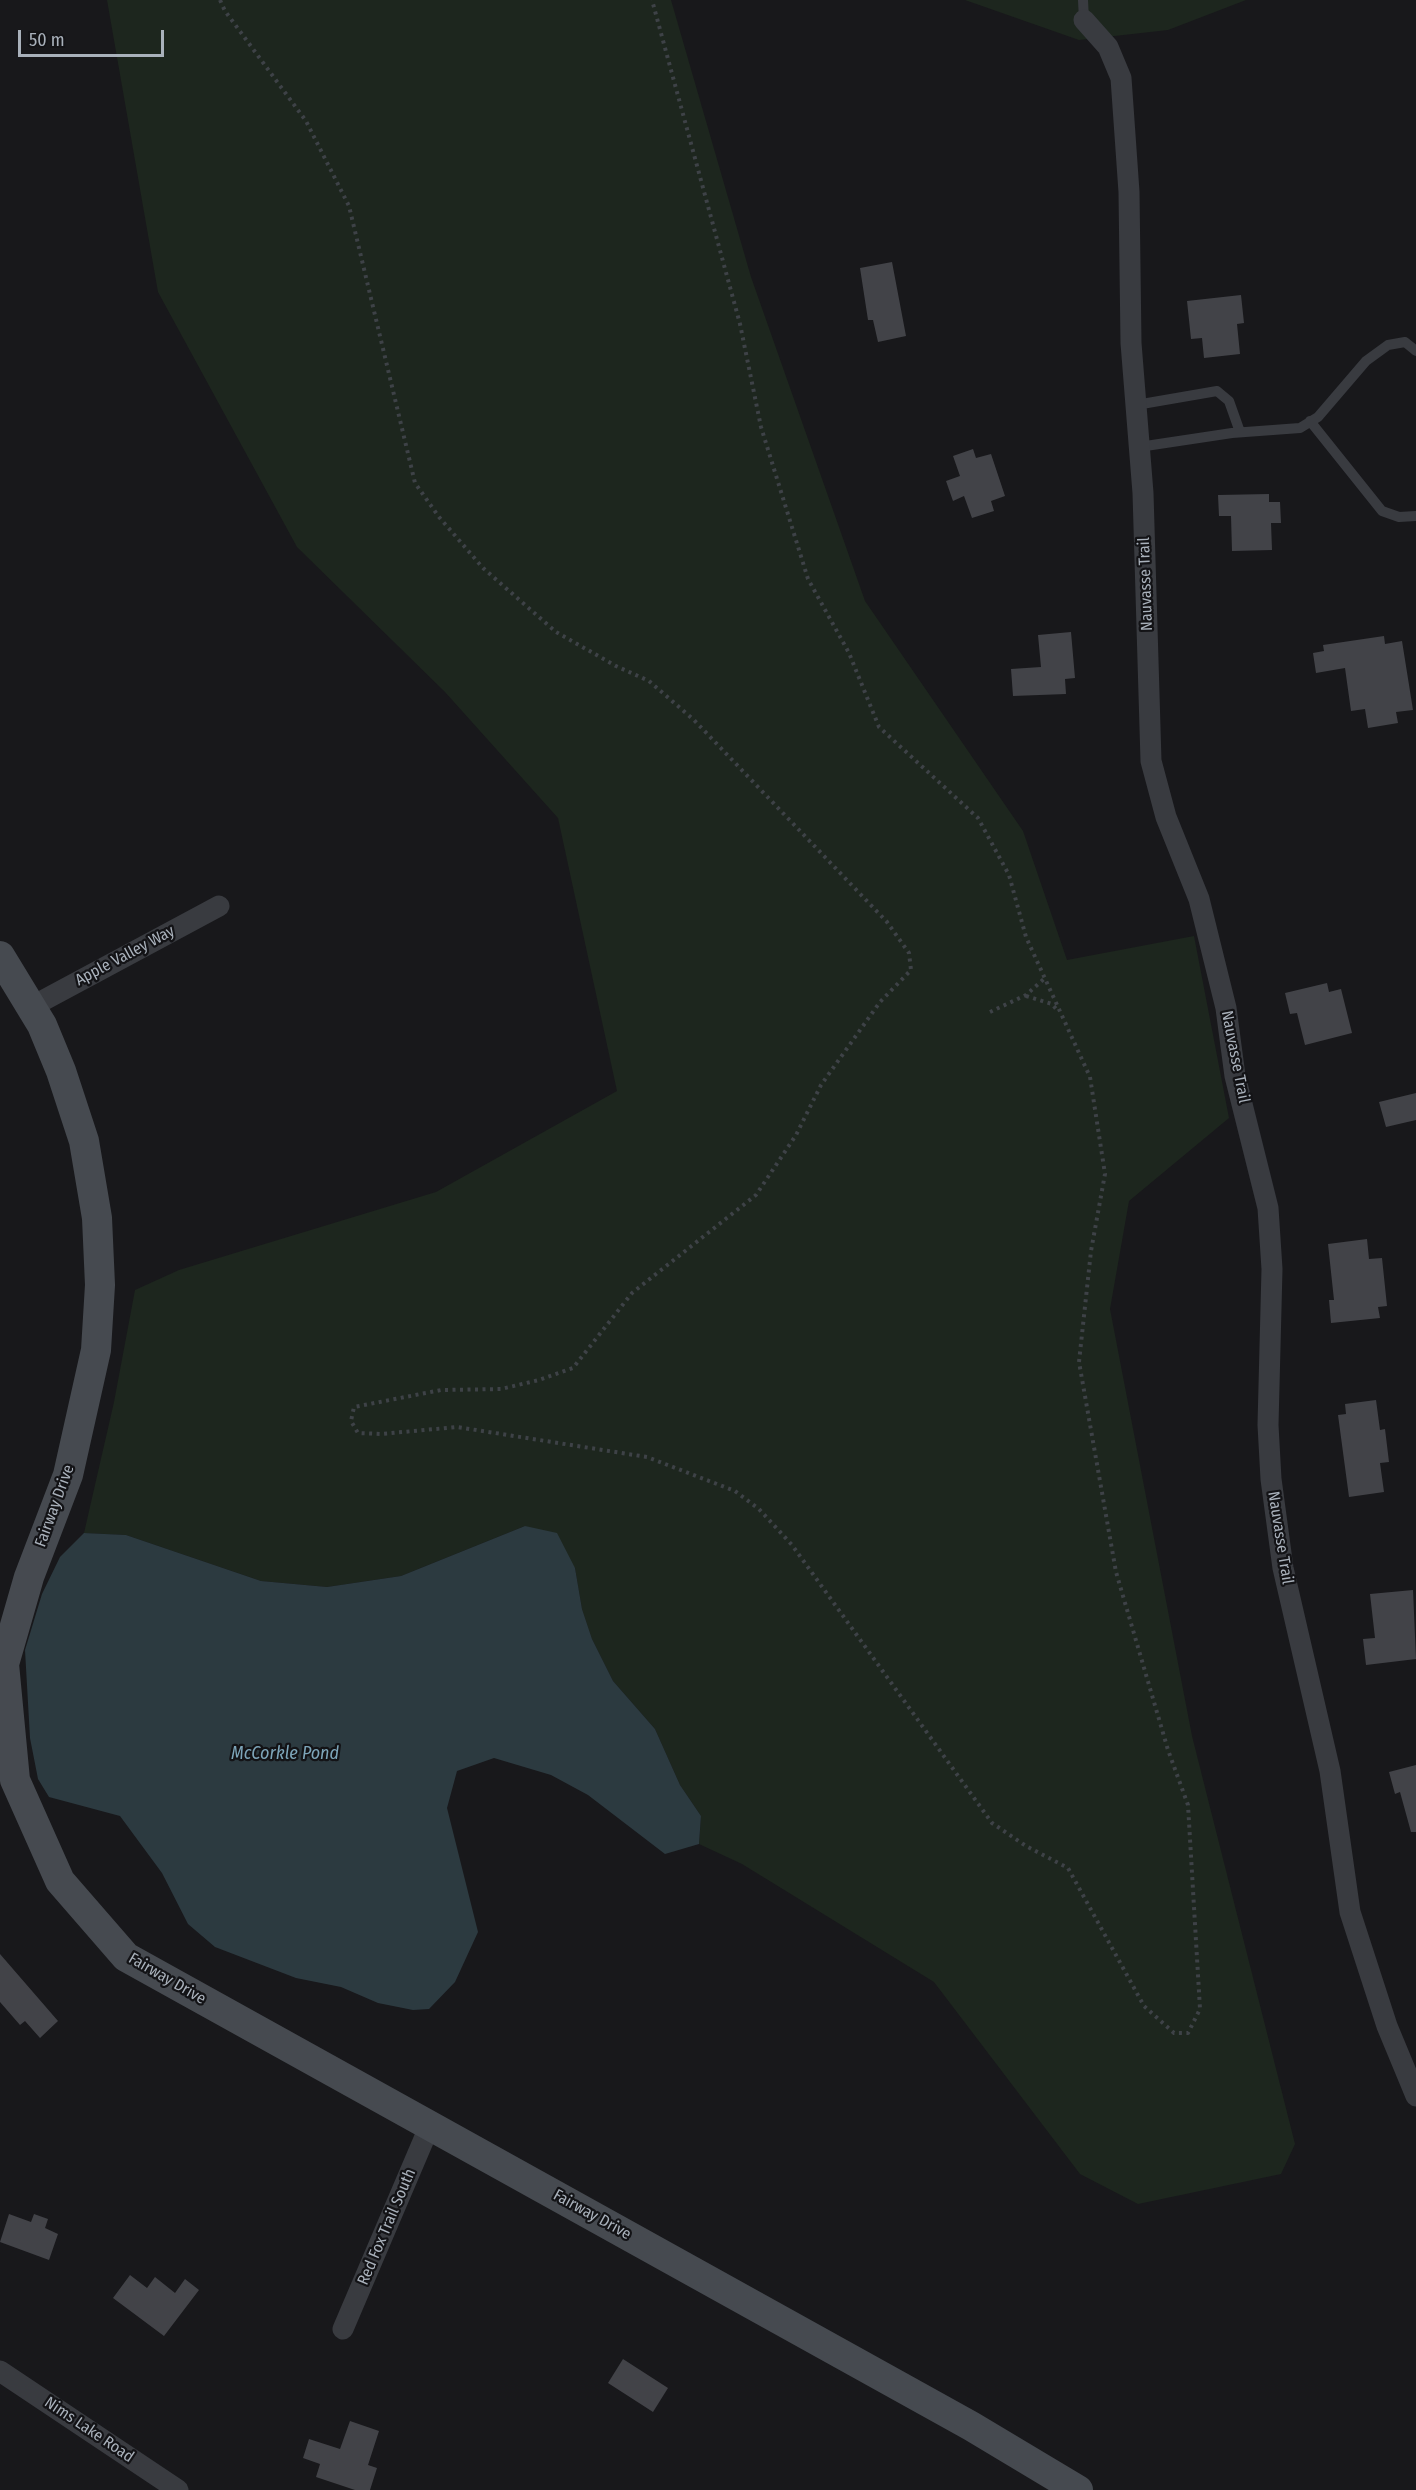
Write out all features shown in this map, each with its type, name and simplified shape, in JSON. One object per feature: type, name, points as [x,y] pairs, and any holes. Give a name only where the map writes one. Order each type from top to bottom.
[{"type":"street","name":"Nauvasse Trail","points":[[1084,10],[1108,47],[1121,78],[1128,192],[1131,343],[1139,447],[1151,761],[1166,817],[1199,899],[1226,1008],[1235,1076],[1268,1208],[1272,1269],[1268,1425],[1271,1479],[1283,1568],[1330,1771],[1350,1912],[1387,2026],[1416,2096]]},
{"type":"street","name":"Apple Valley Way","points":[[31,1007],[219,906]]},
{"type":"street","name":"Fairway Drive","points":[[0,956],[42,1025],[61,1071],[84,1141],[97,1218],[100,1285],[96,1350],[68,1475],[29,1577],[4,1664],[15,1780],[60,1881],[126,1957],[971,2426],[1078,2490]]},
{"type":"street","name":"Red Fox Trail South","points":[[344,2329],[430,2126]]},
{"type":"street","name":"Nims Lake Road","points":[[0,2371],[178,2490]]},
{"type":"lane","points":[[1139,447],[1240,432],[1300,428],[1318,417],[1366,361],[1388,345],[1405,342],[1416,351]]},
{"type":"lane","points":[[1136,405],[1217,391],[1229,401],[1240,432]]},
{"type":"lane","points":[[1310,422],[1382,511],[1398,517],[1416,516]]},
{"type":"path","points":[[220,0],[225,11],[306,121],[349,206],[415,483],[439,517],[483,568],[556,632],[616,666],[648,681],[694,720],[887,922],[909,953],[911,969],[880,1002],[821,1085],[796,1135],[756,1195],[632,1293],[599,1338],[573,1368],[539,1380],[501,1389],[441,1389],[354,1407],[351,1421],[358,1433],[381,1434],[458,1427],[647,1457],[735,1491],[759,1509],[792,1545],[992,1823],[1026,1846],[1068,1868],[1144,2006],[1174,2033],[1188,2033],[1200,2009],[1188,1805],[1168,1750],[1116,1572],[1079,1362],[1091,1251],[1105,1174],[1090,1077],[1026,937],[1009,875],[978,818],[879,727],[849,653],[808,579],[761,427],[740,324],[652,0]]},
{"type":"path","points":[[990,1012],[1026,995],[1044,979]]},
{"type":"path","points":[[1026,995],[1052,1005],[1061,1016]]},
{"type":"shaded area","points":[[107,0],[671,0],[751,277],[865,601],[1023,831],[1067,960],[1194,936],[1229,1118],[1129,1201],[1110,1309],[1192,1736],[1295,2144],[1281,2174],[1138,2204],[1080,2174],[934,1982],[742,1864],[699,1844],[701,1816],[680,1785],[655,1729],[613,1681],[592,1639],[582,1609],[575,1568],[525,1526],[401,1576],[327,1587],[261,1581],[126,1535],[84,1533],[114,1402],[135,1290],[179,1270],[436,1192],[617,1091],[558,818],[445,692],[297,547],[158,292]]},
{"type":"shaded area","points":[[965,0],[1246,0],[1168,30],[1079,40]]},
{"type":"water","name":"McCorkle Pond","points":[[525,1526],[557,1533],[575,1568],[582,1609],[592,1639],[613,1681],[655,1729],[680,1785],[701,1816],[699,1844],[665,1854],[588,1795],[551,1775],[494,1758],[457,1771],[447,1808],[478,1932],[455,1982],[429,2009],[413,2010],[378,2003],[341,1987],[296,1978],[215,1947],[188,1924],[162,1873],[120,1816],[49,1797],[38,1779],[30,1738],[25,1650],[42,1594],[60,1557],[84,1533],[126,1535],[261,1581],[327,1587],[401,1576]]},
{"type":"building","points":[[892,262],[906,336],[878,342],[873,320],[868,320],[860,268]]},
{"type":"building","points":[[1241,295],[1244,323],[1237,324],[1240,354],[1204,358],[1202,338],[1191,339],[1187,301]]},
{"type":"building","points":[[973,449],[976,458],[991,454],[1005,496],[991,501],[994,511],[972,518],[964,496],[953,501],[946,481],[960,476],[953,456]]},
{"type":"building","points":[[1269,494],[1269,502],[1280,502],[1281,523],[1271,523],[1272,550],[1232,551],[1231,516],[1219,516],[1218,495]]},
{"type":"building","points":[[1071,632],[1075,678],[1065,679],[1066,694],[1013,696],[1011,669],[1041,667],[1038,635]]},
{"type":"building","points":[[1384,636],[1385,644],[1402,641],[1413,710],[1396,712],[1398,723],[1368,728],[1365,709],[1351,711],[1345,668],[1316,673],[1313,653],[1324,651],[1323,645]]},
{"type":"building","points":[[1327,983],[1329,992],[1341,989],[1352,1033],[1305,1045],[1297,1013],[1290,1014],[1285,993]]},
{"type":"building","points":[[1416,1093],[1416,1120],[1386,1127],[1379,1102]]},
{"type":"building","points":[[1367,1239],[1369,1259],[1382,1258],[1387,1306],[1378,1307],[1380,1318],[1331,1323],[1329,1300],[1334,1300],[1328,1244]]},
{"type":"building","points":[[1376,1400],[1380,1430],[1385,1429],[1389,1462],[1380,1463],[1384,1492],[1349,1497],[1338,1415],[1346,1414],[1345,1404]]},
{"type":"building","points":[[1413,1590],[1416,1659],[1366,1665],[1363,1639],[1375,1638],[1370,1594]]},
{"type":"building","points":[[1416,1765],[1416,1832],[1411,1832],[1400,1792],[1395,1794],[1389,1772]]},
{"type":"building","points":[[0,1954],[58,2021],[40,2038],[25,2021],[20,2025],[0,2002]]},
{"type":"building","points":[[9,2214],[31,2222],[34,2214],[48,2219],[45,2228],[58,2234],[49,2260],[0,2242]]},
{"type":"building","points":[[130,2275],[147,2288],[155,2277],[175,2293],[185,2279],[199,2290],[164,2336],[113,2298]]},
{"type":"building","points":[[623,2359],[668,2388],[653,2412],[608,2383]]},
{"type":"building","points":[[350,2421],[379,2431],[368,2465],[377,2468],[370,2490],[355,2490],[316,2477],[320,2464],[303,2458],[309,2439],[340,2449]]}]
